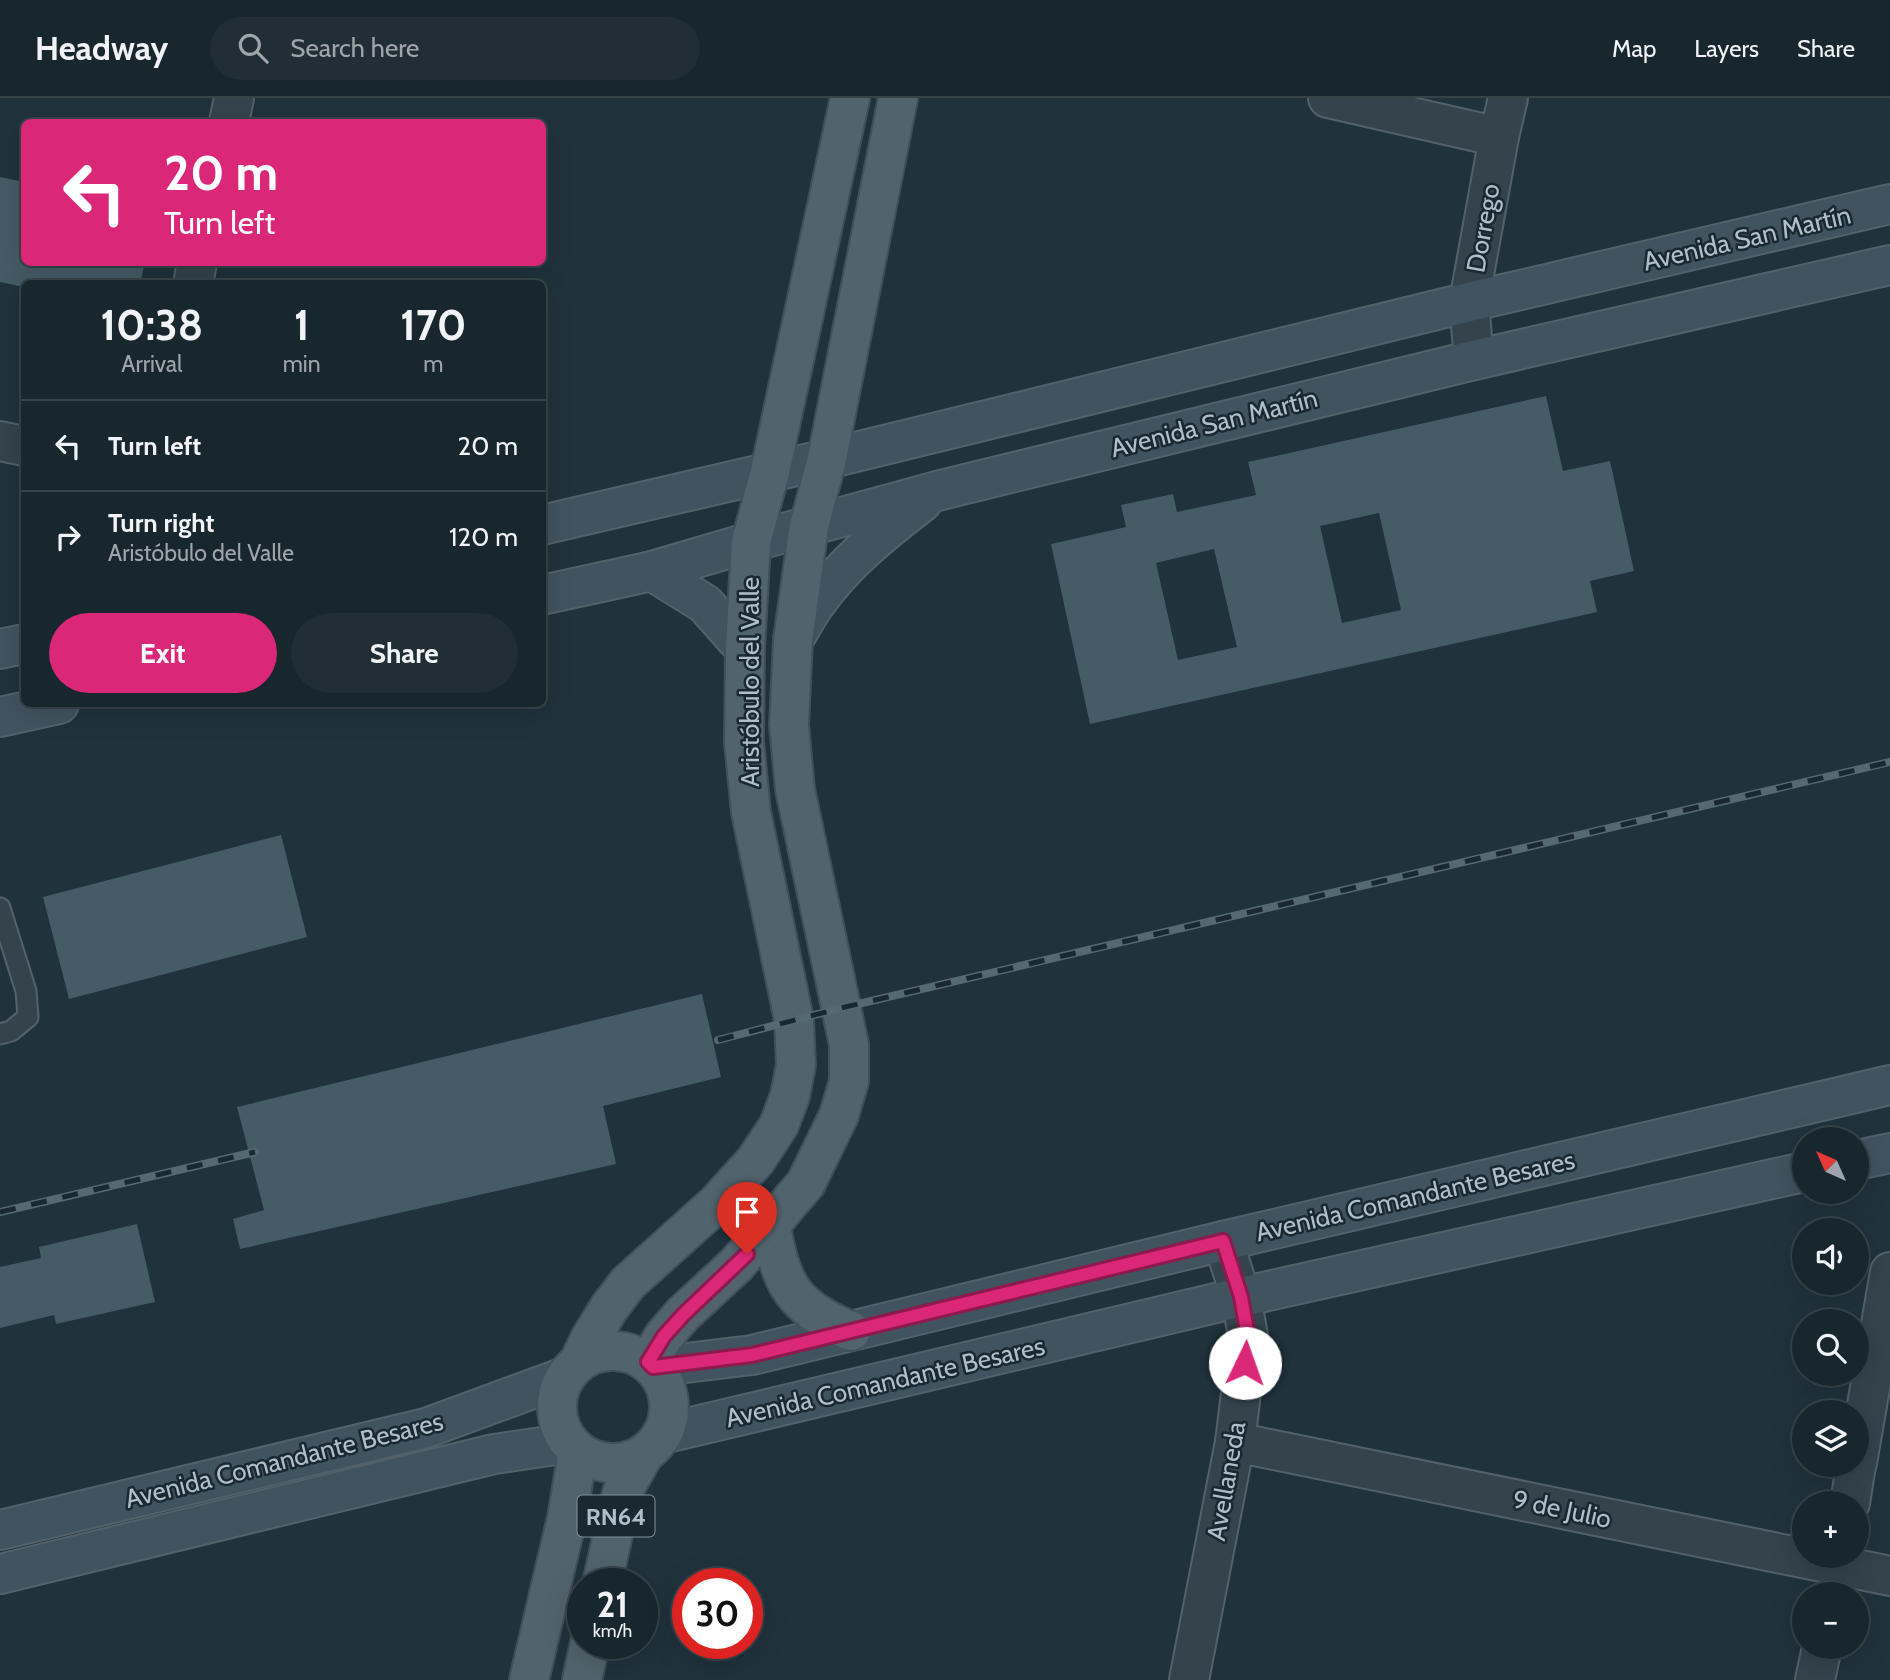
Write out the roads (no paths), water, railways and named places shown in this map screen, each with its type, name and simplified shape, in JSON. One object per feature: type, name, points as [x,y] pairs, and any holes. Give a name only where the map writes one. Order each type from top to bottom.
[{"type":"main road","name":"Aristóbulo del Valle","points":[[572,1369],[596,1328],[628,1283],[718,1203],[756,1160],[779,1125],[790,1096],[796,1065],[794,1020],[751,812],[744,742],[745,649],[751,542],[770,472],[850,98]]},
{"type":"main road","name":"Aristóbulo del Valle","points":[[650,1365],[664,1336],[737,1264],[807,1183],[839,1115],[849,1081],[849,1045],[795,789],[789,725],[793,640],[809,526],[827,459],[898,98]]},
{"type":"main road","name":"Avenida San Martín","points":[[546,524],[827,459],[1469,302],[1890,205]]},
{"type":"main road","name":"Avenida San Martín","points":[[546,595],[652,571],[936,491],[1474,360],[1890,265]]},
{"type":"main road","points":[[793,640],[835,578],[870,543],[936,491]]},
{"type":"main road","points":[[652,571],[705,604],[745,649]]},
{"type":"main road","points":[[0,649],[21,645]]},
{"type":"main road","points":[[0,717],[45,707]]},
{"type":"main road","name":"Avenida Comandante Besares","points":[[650,1365],[752,1355],[1223,1241],[1890,1085]]},
{"type":"main road","points":[[1869,1157],[1890,1153]]},
{"type":"main road","name":"Avenida Comandante Besares","points":[[653,1444],[1241,1297],[1792,1175]]},
{"type":"main road","points":[[771,1226],[780,1268],[791,1290],[808,1308],[827,1321],[851,1331]]},
{"type":"main road","points":[[573,1448],[557,1418],[556,1403],[559,1390],[572,1369],[595,1353],[614,1351],[632,1354],[650,1365]]},
{"type":"main road","name":"RN64","points":[[606,1568],[622,1493],[667,1421],[668,1392],[662,1378],[650,1365]]},
{"type":"main road","name":"Avenida Comandante Besares","points":[[0,1530],[426,1428],[572,1369]]},
{"type":"main road","name":"RN64","points":[[529,1680],[567,1518],[573,1448],[593,1461],[611,1464],[629,1462],[653,1444]]},
{"type":"main road","name":"Avenida Comandante Besares","points":[[0,1574],[494,1454],[573,1448]]},
{"type":"main road","points":[[582,1680],[587,1659]]},
{"type":"street","points":[[230,119],[234,98]]},
{"type":"street","points":[[1328,98],[1499,137]]},
{"type":"street","name":"Dorrego","points":[[1474,360],[1469,302],[1508,98]]},
{"type":"street","points":[[0,441],[21,445]]},
{"type":"street","name":"Avellaneda","points":[[1189,1680],[1235,1442],[1248,1336],[1241,1297],[1223,1241]]},
{"type":"street","points":[[1868,1400],[1890,1272]]},
{"type":"street","name":"9 de Julio","points":[[1235,1442],[1838,1572],[1890,1576]]},
{"type":"street","points":[[1815,1680],[1819,1659]]},
{"type":"lane","points":[[0,908],[26,991],[29,1017],[11,1031],[0,1034]]},
{"type":"railway","points":[[718,1040],[841,1008],[1890,762]]},
{"type":"railway","points":[[0,1212],[255,1152]]}]
